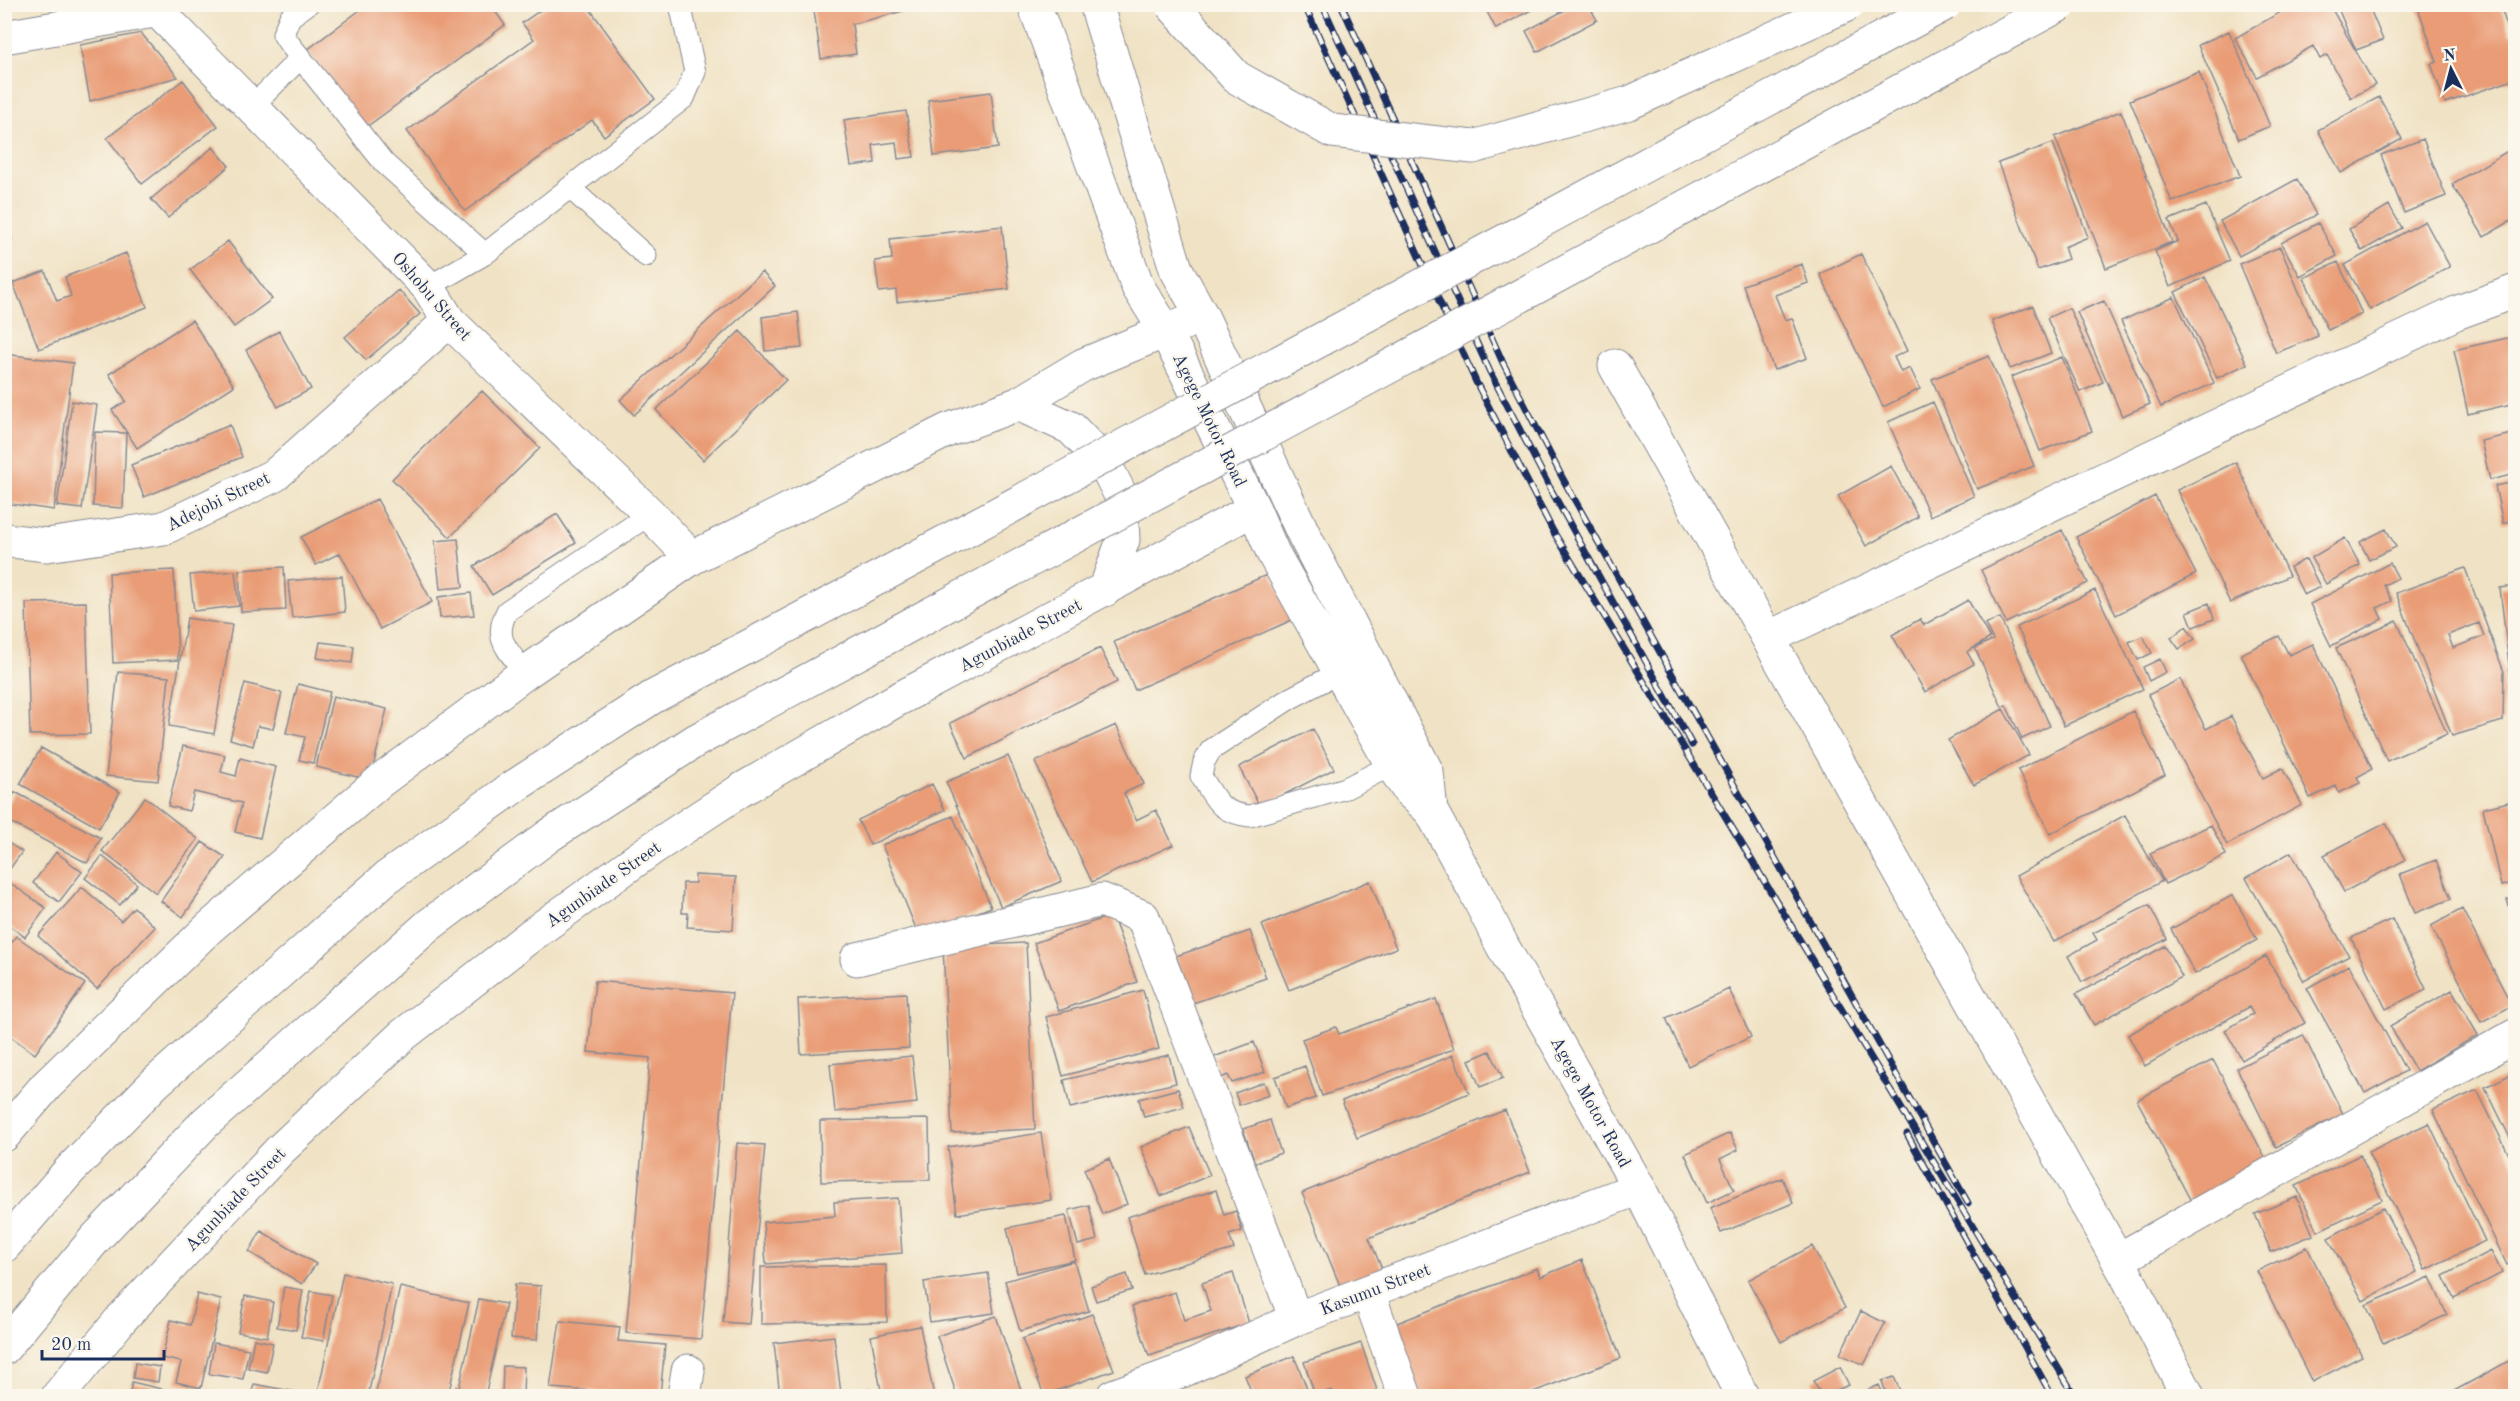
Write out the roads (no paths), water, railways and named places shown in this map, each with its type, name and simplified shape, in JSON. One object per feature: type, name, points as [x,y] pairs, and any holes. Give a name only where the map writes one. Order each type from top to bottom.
[{"type":"main road","name":"Agege Motor Road","points":[[1034,4],[1138,287],[1165,330],[1254,509],[1273,553],[1342,672],[1392,765],[1409,792],[1431,811],[1502,945],[1639,1188],[1742,1396]]},
{"type":"main road","name":"Agege Motor Road","points":[[1096,4],[1176,269],[1202,316],[1305,537],[1427,772],[1431,811]]},
{"type":"main road","points":[[1171,4],[1236,77],[1332,131],[1473,147],[1629,103],[1849,4]]},
{"type":"main road","points":[[4,1246],[70,1170],[154,1084],[386,878],[515,786],[653,697],[1945,4]]},
{"type":"main road","points":[[4,1348],[95,1239],[206,1123],[429,926],[550,835],[695,741],[2061,4]]},
{"type":"main road","points":[[4,37],[153,8]]},
{"type":"main road","name":"Oshobu Street","points":[[153,8],[428,287],[449,321],[650,514],[692,558]]},
{"type":"main road","points":[[1768,638],[2456,313],[2516,291]]},
{"type":"main road","points":[[4,1135],[46,1086],[209,928],[380,782],[525,673],[692,558],[948,430],[1018,404],[1083,365],[1202,316]]},
{"type":"main road","name":"Adejobi Street","points":[[4,540],[47,545],[165,528],[265,480],[274,475],[449,321]]},
{"type":"main road","points":[[1615,366],[2118,1260],[2188,1396]]},
{"type":"main road","points":[[1018,404],[1071,428],[1104,462],[1121,496],[1123,540],[1105,590]]},
{"type":"main road","name":"Agunbiade Street","points":[[58,1396],[122,1318],[280,1150],[402,1036],[530,936],[650,850],[741,790],[893,702],[1254,509]]},
{"type":"main road","points":[[857,959],[1102,900],[1143,917],[1296,1319]]},
{"type":"main road","points":[[2118,1260],[2516,1035]]},
{"type":"main road","name":"Kasumu Street","points":[[1113,1396],[1184,1370],[1296,1319],[1639,1188]]},
{"type":"main road","points":[[1368,1292],[1406,1396]]},
{"type":"lane","points":[[308,4],[290,17],[283,34],[384,164],[485,254]]},
{"type":"lane","points":[[428,287],[485,254],[684,98],[695,72],[680,4]]},
{"type":"lane","points":[[251,108],[301,57]]},
{"type":"lane","points":[[570,188],[646,256]]},
{"type":"lane","points":[[525,673],[501,639],[500,626],[507,611],[650,514]]},
{"type":"lane","points":[[1342,672],[1289,699],[1211,750],[1204,762],[1201,776],[1219,806],[1234,815],[1250,816],[1346,788],[1392,765]]},
{"type":"railway","points":[[1304,4],[1476,382],[1553,531],[2075,1396]]},
{"type":"railway","points":[[1322,4],[1490,372],[1550,488],[1692,745]]},
{"type":"railway","points":[[1341,4],[1503,363],[1563,479],[1968,1203]]},
{"type":"railway","points":[[1907,1134],[2052,1396]]}]
